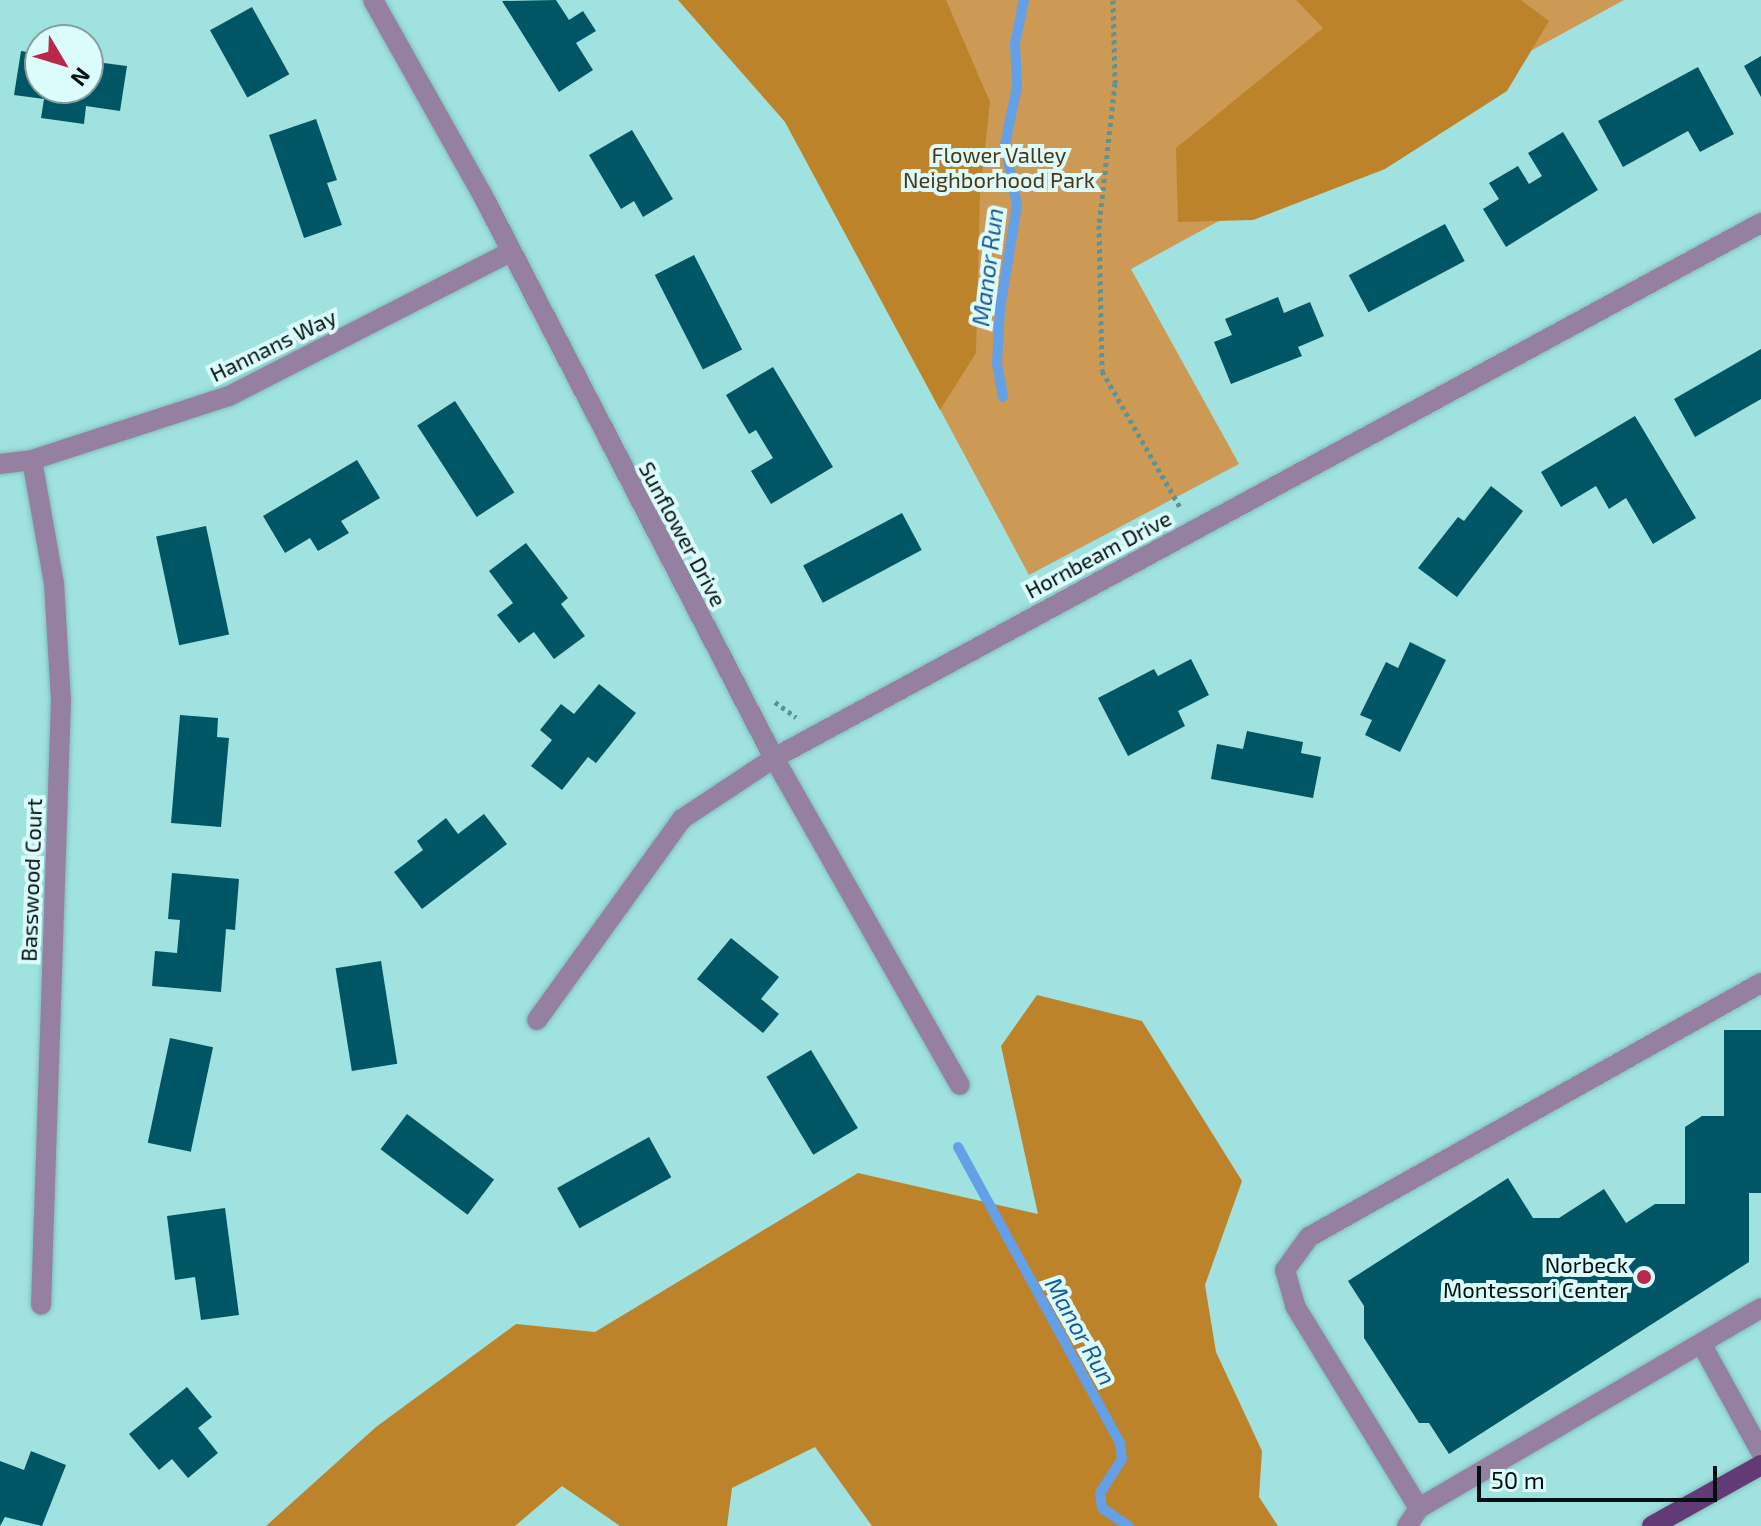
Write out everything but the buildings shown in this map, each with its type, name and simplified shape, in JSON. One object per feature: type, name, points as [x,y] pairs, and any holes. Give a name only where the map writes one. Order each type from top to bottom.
[{"type":"main road","points":[[1652,1526],[1677,1520],[1761,1465]]},
{"type":"street","name":"Sunflower Drive","points":[[373,0],[774,758],[960,1085]]},
{"type":"street","name":"Hornbeam Drive","points":[[537,1020],[682,819],[774,758],[1761,223]]},
{"type":"street","name":"Hannans Way","points":[[0,464],[32,460],[229,396],[509,253]]},
{"type":"street","name":"Basswood Court","points":[[32,460],[54,583],[61,700],[41,1305]]},
{"type":"street","points":[[1419,1508],[1295,1306],[1285,1270],[1309,1237],[1761,983]]},
{"type":"street","points":[[1407,1526],[1419,1508],[1761,1308]]},
{"type":"street","points":[[1702,1345],[1761,1452]]},
{"type":"path","points":[[1113,0],[1115,83],[1099,225],[1102,371],[1183,512]]},
{"type":"path","points":[[1171,518],[1196,505]]},
{"type":"path","points":[[768,689],[785,710],[811,718]]},
{"type":"green space","name":"Flower Valley Neighborhood Park","points":[[720,0],[1624,0],[1131,269],[1239,464],[1029,575]]},
{"type":"shaded area","points":[[678,0],[946,0],[990,102],[980,194],[976,353],[940,410],[785,122]]},
{"type":"shaded area","points":[[1296,0],[1521,0],[1549,21],[1507,91],[1385,169],[1253,220],[1178,222],[1176,148],[1323,28]]},
{"type":"shaded area","points":[[1037,995],[1142,1021],[1242,1181],[1205,1285],[1216,1352],[1262,1451],[1259,1497],[1278,1526],[872,1526],[815,1447],[732,1488],[727,1526],[620,1526],[562,1486],[515,1526],[266,1526],[376,1427],[516,1324],[595,1332],[858,1173],[1038,1214],[1001,1046]]},
{"type":"waterway","name":"Manor Run","points":[[1003,397],[997,364],[1000,309],[1017,205],[1005,145],[1017,86],[1015,43],[1024,0]]},
{"type":"waterway","name":"Manor Run","points":[[958,1147],[1120,1443],[1122,1459],[1100,1493],[1102,1508],[1129,1526]]},
{"type":"place","name":"Norbeck Montessori Center","points":[[1644,1277]]}]
